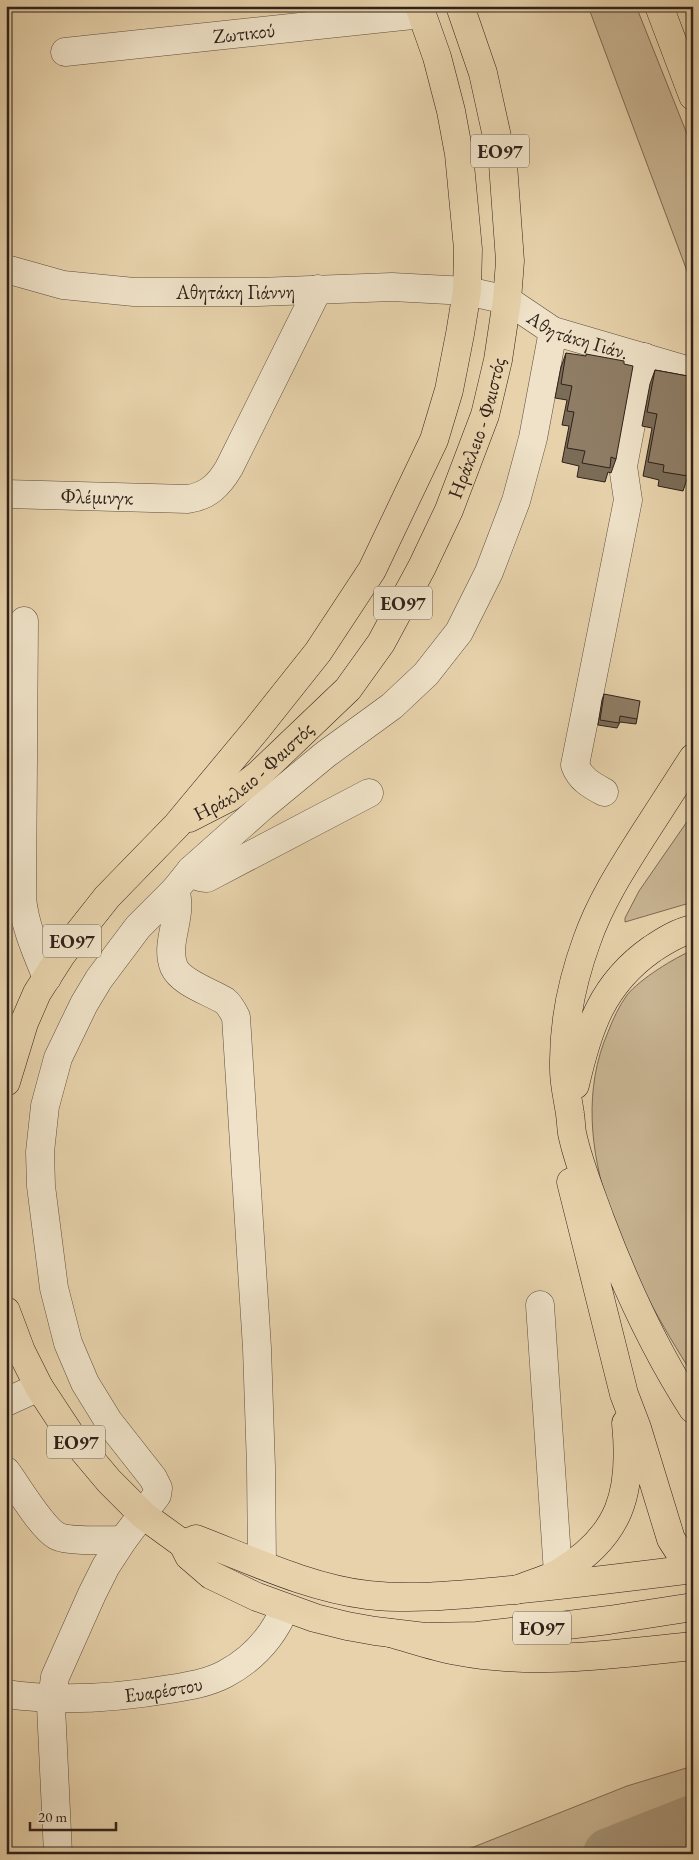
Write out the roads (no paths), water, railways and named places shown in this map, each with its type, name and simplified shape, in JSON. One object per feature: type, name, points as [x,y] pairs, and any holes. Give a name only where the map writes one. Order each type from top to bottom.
[{"type":"main road","name":"Ηράκλειο - Φαιστός","points":[[177,825],[230,797],[258,775],[348,690],[381,643],[422,567],[468,464],[485,415],[498,360],[507,300],[510,261],[503,164],[482,73],[460,6]]},
{"type":"main road","points":[[660,6],[693,96]]},
{"type":"main road","name":"Ηράκλειο - Φαιστός","points":[[177,825],[318,652],[372,570],[434,440],[449,390],[467,291],[468,249],[459,154],[451,111],[437,57],[421,10]]},
{"type":"main road","points":[[693,758],[615,880],[587,939],[572,992],[564,1045],[565,1092],[571,1123],[593,1200],[639,1314],[674,1380],[693,1409]]},
{"type":"main road","name":"ΕΟ97","points":[[6,1082],[24,1023],[46,978],[62,954],[107,897],[177,825]]},
{"type":"main road","points":[[693,929],[664,941],[632,965],[606,996],[584,1047],[571,1123],[569,1156],[570,1179],[624,1394],[637,1428],[671,1538],[693,1569]]},
{"type":"main road","name":"ΕΟ97","points":[[6,1311],[21,1350],[39,1387],[72,1437],[109,1482],[143,1515],[184,1544],[189,1556],[211,1575],[285,1608],[347,1626],[425,1637],[477,1636],[609,1620],[693,1607]]},
{"type":"main road","points":[[516,1590],[558,1573],[593,1548],[616,1519],[621,1507],[626,1480],[627,1433],[624,1394]]},
{"type":"main road","name":"ΕΟ97","points":[[184,1544],[196,1539],[314,1582],[367,1595],[427,1597],[516,1590],[693,1569]]},
{"type":"main road","points":[[390,1633],[457,1651],[525,1658],[583,1657],[693,1646]]},
{"type":"street","name":"Ζωτικού","points":[[65,52],[421,10]]},
{"type":"street","name":"Αθητάκη Γιάννη","points":[[6,269],[63,285],[116,291],[168,293],[392,288],[467,291]]},
{"type":"street","name":"Φλέμινγκ","points":[[6,494],[188,499],[200,497],[211,491],[224,476],[318,289]]},
{"type":"street","name":"Αθητάκη Γιάν.","points":[[467,291],[507,300],[553,331],[693,372]]},
{"type":"street","points":[[58,1854],[51,1698],[53,1682],[70,1640],[106,1566],[157,1495],[157,1484],[109,1422],[84,1383],[68,1343],[54,1288],[44,1220],[40,1152],[45,1106],[58,1058],[84,1004],[99,979],[138,927],[183,880],[263,806],[326,754],[392,706],[426,674],[460,632],[488,572],[516,501],[533,438],[553,331]]},
{"type":"street","points":[[604,792],[578,773],[575,765],[628,500],[623,466],[644,357]]},
{"type":"street","points":[[24,621],[22,898],[30,939],[46,978]]},
{"type":"street","points":[[183,880],[194,876],[207,878],[369,793]]},
{"type":"street","points":[[183,880],[172,953],[174,967],[182,976],[226,1001],[236,1017],[256,1348],[261,1467],[262,1564]]},
{"type":"street","points":[[540,1305],[558,1573]]},
{"type":"street","points":[[6,1402],[39,1387]]},
{"type":"street","points":[[6,1471],[45,1525],[57,1536],[66,1539],[124,1540]]},
{"type":"street","name":"Ευαρέστου","points":[[6,1694],[51,1698],[83,1698],[149,1693],[209,1681],[237,1667],[262,1646],[271,1636],[285,1608]]},
{"type":"waterway","points":[[609,1854],[693,1821]]}]
